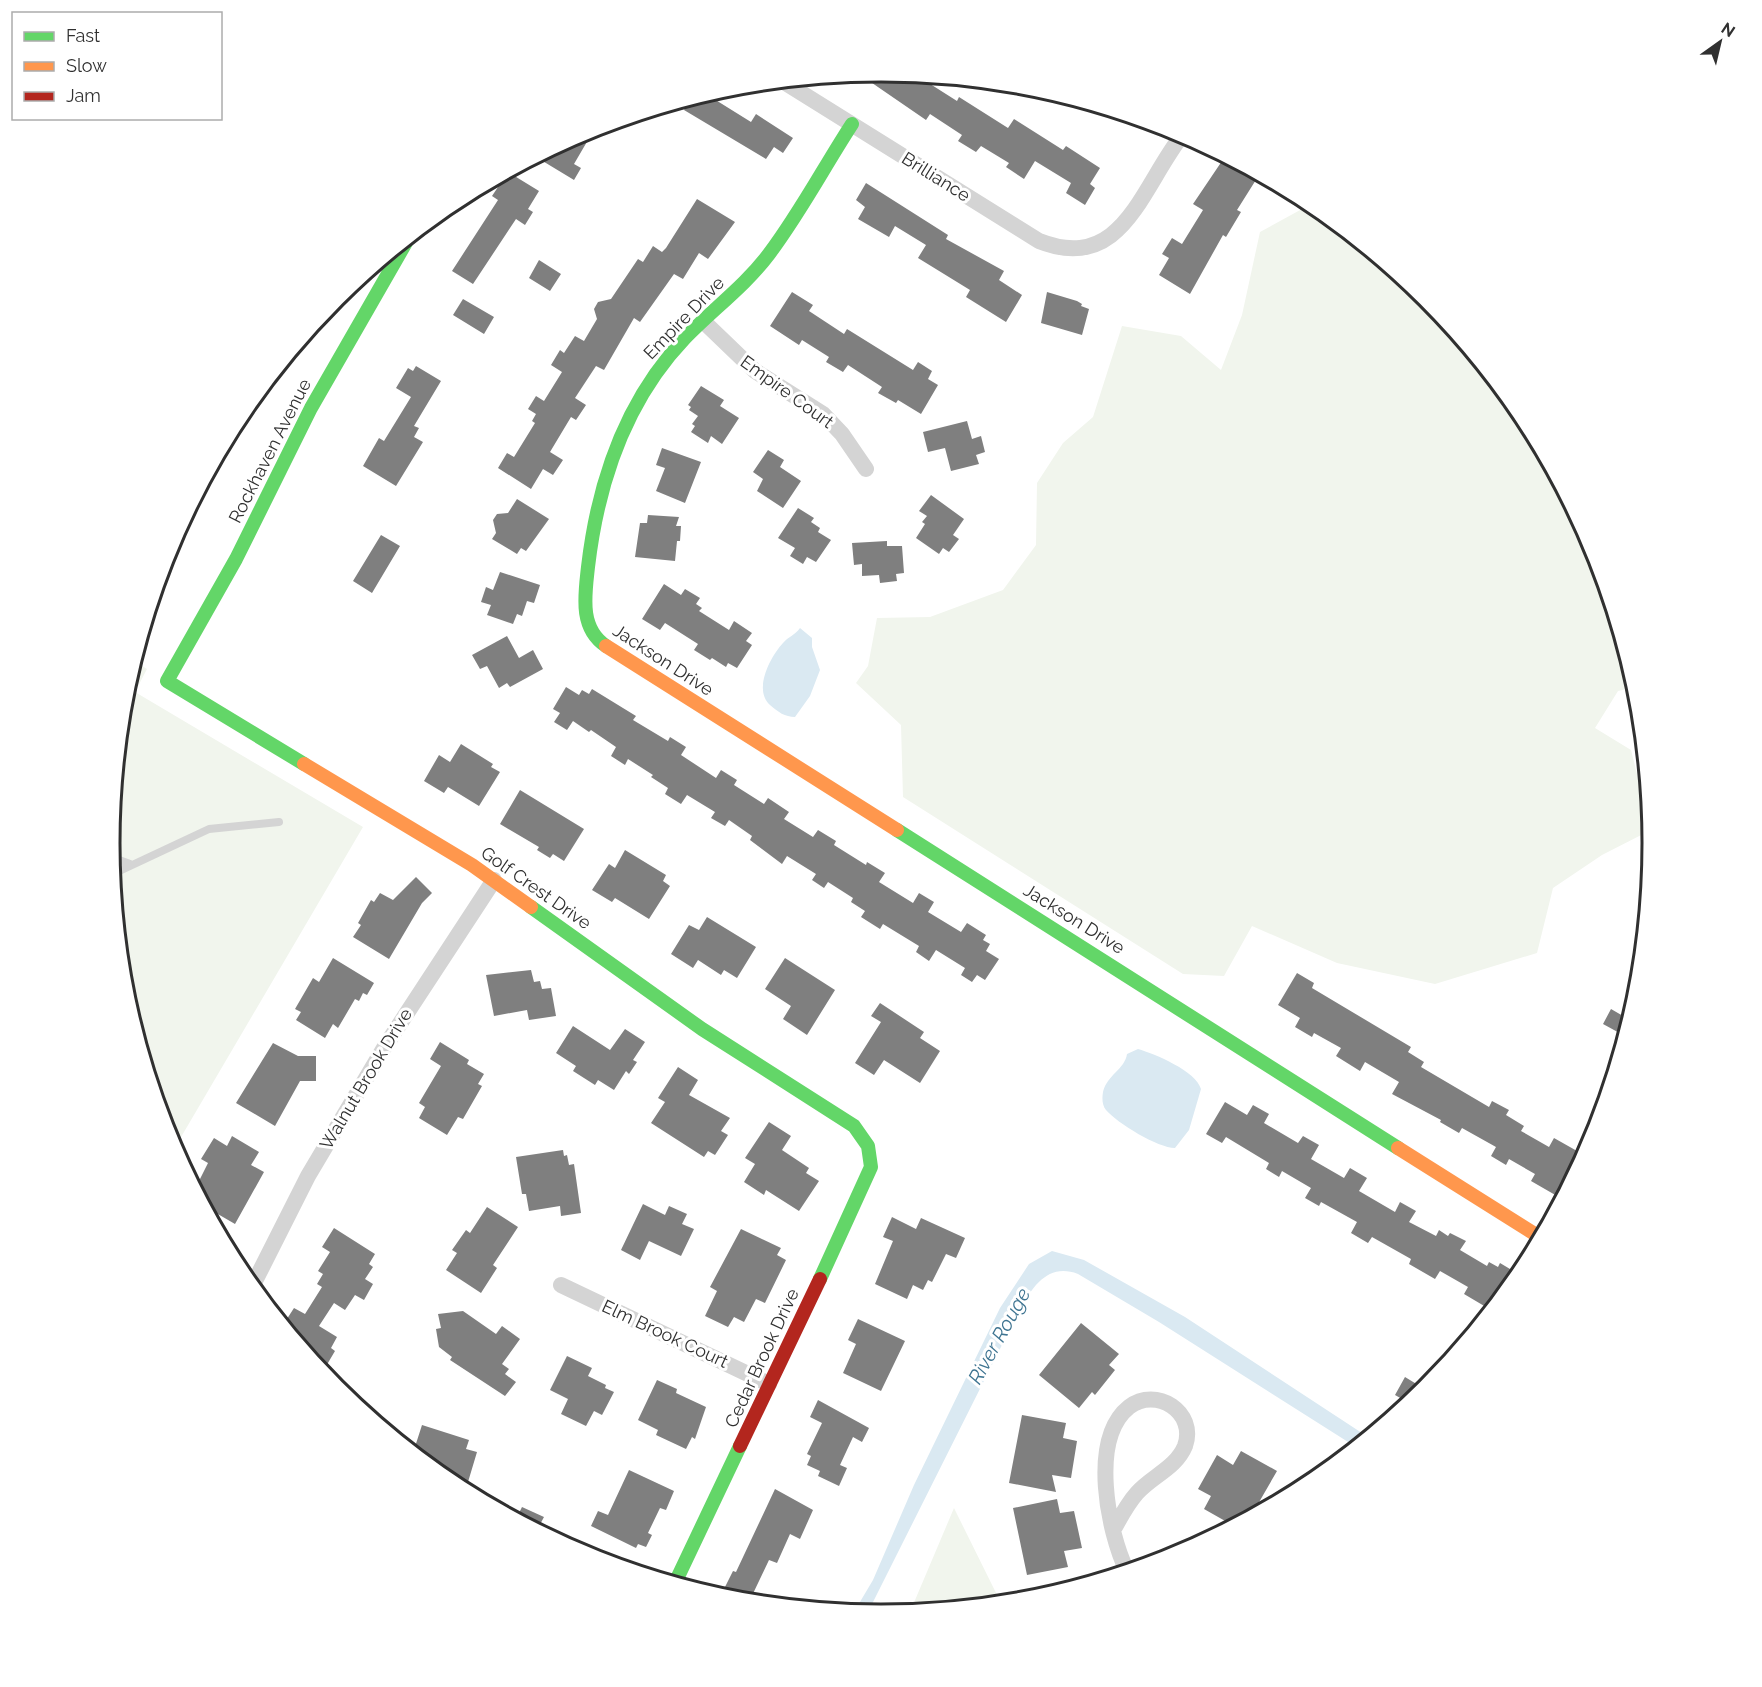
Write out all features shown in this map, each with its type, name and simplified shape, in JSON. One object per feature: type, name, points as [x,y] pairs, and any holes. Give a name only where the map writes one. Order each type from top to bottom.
[{"type":"street","name":"Brilliance","points":[[793,88],[1039,241],[1058,249],[1074,250],[1095,246],[1107,240],[1122,226],[1177,142]]},
{"type":"street","name":"Empire Drive","points":[[589,629],[585,618],[593,523],[607,466],[641,394],[677,346],[768,256],[852,124]]},
{"type":"street","name":"Rockhaven Avenue","points":[[167,681],[236,559],[311,408],[399,255]]},
{"type":"street","name":"Empire Court","points":[[703,321],[755,371],[823,414],[842,434],[866,469]]},
{"type":"street","name":"Jackson Drive","points":[[589,629],[603,644],[1280,1070],[1476,1199],[1534,1234]]},
{"type":"street","name":"Golf Crest Drive","points":[[167,681],[440,844],[702,1029],[854,1126],[868,1146]]},
{"type":"street","name":"Walnut Brook Drive","points":[[257,1278],[308,1176],[384,1048],[494,880]]},
{"type":"street","name":"Cedar Brook Drive","points":[[678,1577],[868,1178],[871,1167],[868,1146]]},
{"type":"street","name":"Elm Brook Court","points":[[561,1285],[769,1384]]},
{"type":"street","points":[[1115,1527],[1137,1492],[1172,1465],[1185,1444],[1186,1423],[1179,1411],[1168,1403],[1155,1399],[1137,1403],[1122,1414],[1115,1425],[1108,1451],[1107,1502],[1125,1564]]},
{"type":"lane","points":[[121,869],[209,829],[279,822]]},
{"type":"lane","points":[[121,861],[130,864]]},
{"type":"shaded area","points":[[1301,209],[1383,271],[1419,305],[1485,380],[1514,421],[1564,507],[1584,552],[1602,599],[1626,689],[1618,691],[1595,728],[1631,750],[1639,781],[1642,835],[1602,855],[1553,888],[1537,953],[1435,984],[1337,963],[1252,926],[1224,976],[1183,974],[903,797],[901,725],[856,683],[868,666],[877,618],[930,617],[1003,590],[1036,545],[1037,483],[1063,443],[1093,417],[1122,326],[1181,336],[1221,370],[1242,315],[1260,232]]},
{"type":"shaded area","points":[[142,666],[147,669],[136,690]]},
{"type":"shaded area","points":[[136,692],[363,827],[180,1139],[160,1088],[146,1040],[127,943],[122,893],[120,844],[122,794]]},
{"type":"shaded area","points":[[954,1508],[997,1595],[914,1603]]},
{"type":"water","points":[[800,628],[812,638],[812,647],[820,670],[810,696],[795,717],[791,717],[782,714],[765,699],[763,682],[773,656]]},
{"type":"water","points":[[1138,1049],[1164,1059],[1183,1070],[1198,1082],[1201,1089],[1189,1130],[1175,1148],[1159,1144],[1138,1134],[1111,1115],[1104,1106],[1102,1099],[1105,1086],[1123,1064],[1127,1054]]},
{"type":"water","name":"River Rouge","points":[[1052,1251],[1084,1260],[1185,1317],[1362,1433],[1349,1443],[1159,1322],[1078,1274],[1059,1271],[1037,1284],[1021,1307],[872,1604],[859,1604],[873,1580],[914,1485],[1000,1308],[1029,1264]]},
{"type":"building","points":[[871,82],[930,84],[957,101],[959,97],[1008,128],[1014,119],[1063,150],[1066,146],[1100,168],[1090,184],[1095,188],[1085,205],[1066,193],[1071,183],[1035,161],[1024,179],[1006,167],[1009,163],[981,146],[976,152],[958,141],[962,135],[930,114],[926,120]]},
{"type":"building","points":[[717,101],[751,122],[756,114],[793,138],[783,153],[774,147],[766,159],[684,110],[685,108]]},
{"type":"building","points":[[587,141],[574,164],[581,168],[574,180],[543,161]]},
{"type":"building","points":[[1221,163],[1255,181],[1237,210],[1241,212],[1226,237],[1223,235],[1190,294],[1159,275],[1169,258],[1162,254],[1172,238],[1182,244],[1203,210],[1193,204]]},
{"type":"building","points":[[515,176],[539,191],[528,209],[533,212],[525,225],[516,219],[473,284],[452,271],[498,200],[492,196],[499,185]]},
{"type":"building","points":[[866,183],[948,235],[946,239],[1004,271],[999,280],[1022,295],[1006,322],[966,297],[970,290],[918,258],[926,245],[895,226],[889,237],[858,219],[865,207],[856,200]]},
{"type":"building","points":[[697,199],[735,222],[708,259],[699,253],[683,279],[674,274],[640,322],[634,318],[604,370],[596,366],[575,398],[586,405],[576,420],[571,417],[550,452],[563,460],[553,475],[543,469],[531,489],[498,468],[507,453],[514,457],[535,423],[532,421],[536,414],[528,409],[536,396],[544,401],[562,372],[551,365],[560,350],[564,353],[575,336],[584,341],[597,319],[594,309],[598,302],[611,299],[638,259],[643,262],[653,246],[662,252],[666,248]]},
{"type":"building","points":[[539,260],[561,274],[550,291],[529,278]]},
{"type":"building","points":[[792,292],[813,305],[809,311],[844,334],[847,329],[913,370],[918,362],[932,371],[928,379],[938,385],[921,414],[898,400],[896,403],[878,393],[882,387],[848,365],[843,372],[826,362],[829,357],[802,340],[799,345],[770,326]]},
{"type":"building","points":[[1047,292],[1077,301],[1082,304],[1081,306],[1089,309],[1082,335],[1041,323]]},
{"type":"building","points":[[463,299],[494,317],[484,334],[453,315]]},
{"type":"building","points":[[416,366],[441,381],[414,426],[419,428],[414,437],[423,442],[396,486],[363,466],[379,438],[384,441],[411,397],[396,388],[408,368],[413,371]]},
{"type":"building","points":[[701,386],[724,400],[720,406],[739,418],[722,444],[711,436],[708,443],[691,432],[695,426],[692,424],[698,416],[689,410],[691,407],[688,405]]},
{"type":"building","points":[[967,421],[972,439],[981,436],[985,452],[976,455],[979,464],[951,471],[945,448],[928,452],[923,432]]},
{"type":"building","points":[[662,448],[701,462],[685,503],[656,491],[665,468],[656,465]]},
{"type":"building","points":[[768,450],[784,460],[780,467],[801,481],[783,508],[757,491],[763,479],[753,472]]},
{"type":"building","points":[[931,495],[964,519],[953,535],[959,539],[949,552],[943,548],[939,554],[916,538],[927,516],[919,511]]},
{"type":"building","points":[[517,499],[549,519],[526,551],[521,548],[517,554],[492,539],[496,533],[493,520],[497,514],[508,513]]},
{"type":"building","points":[[798,508],[814,518],[811,522],[820,528],[818,532],[831,540],[816,562],[807,557],[803,564],[790,556],[795,548],[778,538]]},
{"type":"building","points":[[648,515],[679,517],[676,526],[681,526],[680,541],[677,541],[675,561],[635,557],[640,523],[647,523]]},
{"type":"building","points":[[381,535],[400,546],[372,593],[353,581]]},
{"type":"building","points":[[887,541],[887,546],[902,546],[904,573],[896,574],[897,581],[880,583],[879,575],[862,576],[862,564],[854,565],[852,543]]},
{"type":"building","points":[[500,572],[540,585],[534,603],[527,601],[522,616],[517,614],[513,624],[487,615],[491,605],[481,602],[486,587],[493,590]]},
{"type":"building","points":[[664,584],[681,595],[685,589],[700,598],[696,604],[702,608],[699,611],[729,630],[734,621],[752,633],[746,641],[752,645],[737,668],[728,663],[726,667],[694,650],[698,644],[665,623],[660,630],[642,619]]},
{"type":"building","points":[[507,636],[519,658],[533,650],[543,669],[510,687],[507,683],[499,688],[487,666],[480,669],[472,655]]},
{"type":"building","points":[[566,687],[579,695],[582,690],[589,694],[592,689],[636,716],[633,720],[668,741],[670,737],[686,747],[681,755],[716,778],[721,770],[737,780],[734,785],[764,804],[768,798],[789,812],[784,819],[813,837],[818,830],[836,841],[834,845],[866,865],[867,862],[885,873],[879,882],[913,903],[919,893],[934,902],[928,912],[961,932],[967,923],[986,935],[983,940],[990,944],[986,951],[999,959],[985,980],[977,975],[972,982],[961,975],[965,968],[936,950],[929,961],[916,952],[919,946],[883,924],[880,929],[861,917],[865,911],[851,902],[853,898],[828,882],[824,888],[812,880],[816,874],[787,856],[782,864],[750,840],[752,836],[729,820],[725,826],[711,818],[715,812],[687,795],[681,804],[665,794],[668,788],[651,777],[653,775],[628,759],[625,765],[611,756],[616,747],[591,730],[589,732],[573,721],[567,730],[554,722],[560,713],[553,709]]},
{"type":"building","points":[[461,744],[493,764],[491,767],[500,772],[479,806],[448,787],[444,793],[424,781],[439,755],[450,762]]},
{"type":"building","points":[[520,790],[584,829],[564,861],[553,854],[550,858],[537,850],[539,847],[500,824]]},
{"type":"building","points":[[625,850],[666,875],[663,881],[670,886],[649,919],[615,898],[612,902],[592,890],[609,864],[615,868]]},
{"type":"building","points":[[416,877],[432,893],[422,903],[389,959],[353,937],[361,925],[358,923],[371,900],[374,902],[380,893],[393,900]]},
{"type":"building","points":[[707,917],[756,947],[737,978],[724,970],[721,975],[698,960],[693,968],[671,954],[689,925],[699,930]]},
{"type":"building","points":[[333,958],[374,983],[367,995],[363,993],[359,1001],[355,999],[338,1028],[333,1024],[325,1038],[296,1020],[301,1012],[295,1009],[313,978],[319,982]]},
{"type":"building","points":[[785,958],[835,990],[807,1035],[783,1019],[791,1006],[765,989]]},
{"type":"building","points":[[531,970],[534,982],[540,981],[542,989],[551,988],[556,1016],[529,1020],[527,1010],[494,1016],[486,975]]},
{"type":"building","points":[[1297,973],[1314,983],[1312,988],[1411,1047],[1408,1052],[1424,1062],[1421,1067],[1489,1107],[1492,1101],[1509,1110],[1506,1115],[1524,1126],[1521,1131],[1549,1147],[1554,1138],[1577,1151],[1556,1195],[1531,1181],[1535,1174],[1509,1159],[1506,1165],[1491,1156],[1496,1147],[1462,1128],[1459,1133],[1440,1122],[1441,1120],[1392,1094],[1399,1082],[1365,1062],[1360,1071],[1336,1056],[1341,1048],[1314,1033],[1312,1037],[1295,1027],[1300,1018],[1278,1005]]},
{"type":"building","points":[[880,1003],[924,1032],[920,1038],[940,1051],[920,1083],[884,1060],[874,1075],[855,1063],[881,1022],[871,1016]]},
{"type":"building","points":[[1611,1009],[1622,1015],[1618,1032],[1603,1024]]},
{"type":"building","points":[[573,1026],[610,1050],[625,1029],[645,1042],[633,1060],[637,1062],[629,1074],[626,1071],[614,1090],[598,1080],[595,1085],[573,1071],[576,1066],[556,1053]]},
{"type":"building","points":[[440,1042],[469,1060],[467,1064],[484,1074],[478,1084],[482,1086],[463,1119],[458,1117],[447,1135],[419,1118],[425,1107],[419,1103],[441,1066],[430,1059]]},
{"type":"building","points":[[273,1043],[298,1056],[316,1056],[316,1081],[300,1081],[275,1126],[236,1103]]},
{"type":"building","points":[[678,1067],[698,1080],[689,1095],[730,1118],[721,1131],[728,1135],[715,1155],[708,1151],[704,1157],[651,1123],[665,1102],[658,1098]]},
{"type":"building","points":[[1225,1102],[1247,1115],[1253,1105],[1269,1114],[1264,1123],[1298,1143],[1303,1136],[1319,1145],[1311,1159],[1344,1178],[1350,1168],[1367,1178],[1359,1191],[1395,1212],[1400,1202],[1416,1211],[1409,1222],[1436,1236],[1439,1230],[1448,1236],[1450,1233],[1466,1241],[1460,1250],[1487,1266],[1489,1262],[1498,1267],[1500,1263],[1511,1270],[1485,1307],[1464,1294],[1468,1287],[1440,1271],[1435,1279],[1409,1264],[1411,1259],[1372,1237],[1368,1243],[1351,1233],[1357,1222],[1321,1202],[1319,1206],[1305,1198],[1311,1188],[1282,1171],[1279,1177],[1266,1169],[1269,1163],[1226,1137],[1222,1143],[1206,1134]]},
{"type":"building","points":[[769,1122],[791,1136],[782,1150],[809,1168],[806,1173],[819,1181],[799,1211],[766,1190],[764,1195],[744,1182],[755,1164],[745,1158]]},
{"type":"building","points":[[232,1136],[259,1152],[251,1165],[264,1172],[235,1224],[216,1213],[199,1181],[208,1163],[201,1159],[214,1138],[227,1146]]},
{"type":"building","points":[[563,1150],[564,1156],[567,1155],[569,1165],[574,1164],[581,1213],[561,1216],[560,1206],[529,1211],[526,1194],[522,1194],[516,1157]]},
{"type":"building","points":[[643,1204],[665,1215],[669,1206],[687,1214],[682,1224],[694,1229],[681,1256],[649,1241],[640,1260],[621,1250]]},
{"type":"building","points":[[487,1207],[518,1227],[493,1265],[497,1268],[481,1293],[446,1270],[457,1253],[452,1250],[466,1230],[470,1233]]},
{"type":"building","points":[[892,1217],[916,1229],[921,1218],[965,1238],[956,1258],[946,1254],[932,1282],[928,1280],[923,1290],[913,1285],[907,1299],[875,1284],[893,1241],[883,1237]]},
{"type":"building","points":[[334,1228],[375,1254],[369,1264],[373,1267],[365,1279],[373,1284],[364,1300],[355,1295],[345,1310],[334,1303],[319,1326],[337,1337],[331,1348],[335,1351],[327,1365],[287,1319],[294,1308],[305,1314],[322,1287],[317,1284],[323,1274],[318,1271],[330,1252],[322,1247]]},
{"type":"building","points":[[741,1229],[781,1248],[777,1255],[786,1260],[765,1303],[756,1299],[744,1322],[734,1317],[728,1327],[705,1316],[717,1291],[710,1287]]},
{"type":"building","points":[[463,1311],[496,1334],[502,1326],[520,1339],[502,1364],[509,1369],[505,1374],[516,1382],[505,1396],[450,1360],[452,1357],[439,1347],[436,1329],[441,1328],[438,1314]]},
{"type":"building","points":[[858,1319],[905,1341],[881,1391],[843,1373],[856,1344],[848,1340]]},
{"type":"building","points":[[1081,1323],[1119,1354],[1109,1365],[1115,1370],[1095,1395],[1092,1392],[1079,1408],[1039,1375]]},
{"type":"building","points":[[567,1356],[592,1368],[588,1376],[614,1392],[602,1415],[594,1411],[586,1426],[561,1414],[568,1399],[550,1390]]},
{"type":"building","points":[[1405,1377],[1417,1384],[1401,1399],[1395,1395]]},
{"type":"building","points":[[657,1380],[677,1389],[676,1393],[706,1407],[695,1439],[692,1437],[686,1449],[656,1435],[658,1430],[638,1420]]},
{"type":"building","points":[[818,1400],[869,1428],[862,1442],[853,1437],[840,1465],[847,1468],[839,1486],[818,1476],[820,1471],[807,1465],[811,1456],[807,1454],[822,1423],[810,1417]]},
{"type":"building","points":[[1022,1415],[1066,1423],[1063,1438],[1077,1441],[1071,1478],[1052,1475],[1056,1492],[1009,1483]]},
{"type":"building","points":[[422,1425],[469,1440],[466,1449],[477,1452],[468,1482],[458,1476],[416,1445]]},
{"type":"building","points":[[1241,1451],[1277,1471],[1257,1505],[1226,1522],[1204,1509],[1211,1496],[1198,1489],[1217,1455],[1233,1465]]},
{"type":"building","points":[[629,1470],[674,1491],[666,1510],[660,1508],[648,1533],[652,1535],[646,1547],[638,1544],[636,1548],[591,1526],[598,1511],[608,1515]]},
{"type":"building","points":[[775,1489],[813,1510],[800,1539],[790,1534],[777,1563],[769,1560],[753,1593],[724,1588],[733,1571],[736,1572]]},
{"type":"building","points":[[1057,1499],[1060,1513],[1074,1511],[1082,1548],[1064,1551],[1068,1567],[1027,1575],[1013,1508]]},
{"type":"building","points":[[522,1507],[544,1517],[540,1524],[519,1513]]},
{"type":"traffic: fast","points":[[606,646],[597,639],[588,620],[585,600],[587,578],[593,535],[607,473],[631,415],[664,362],[685,338],[760,266],[802,206],[852,124]]},
{"type":"traffic: fast","points":[[304,764],[167,681],[236,559],[311,408],[399,255]]},
{"type":"traffic: fast","points":[[897,830],[1398,1148]]},
{"type":"traffic: fast","points":[[531,907],[702,1029],[854,1126],[868,1146],[871,1167],[820,1279]]},
{"type":"traffic: fast","points":[[678,1577],[740,1446]]},
{"type":"traffic: slow","points":[[606,646],[897,830]]},
{"type":"traffic: slow","points":[[304,764],[472,865],[531,907]]},
{"type":"traffic: slow","points":[[1398,1148],[1534,1234]]},
{"type":"traffic: jam","points":[[740,1446],[820,1279]]}]
